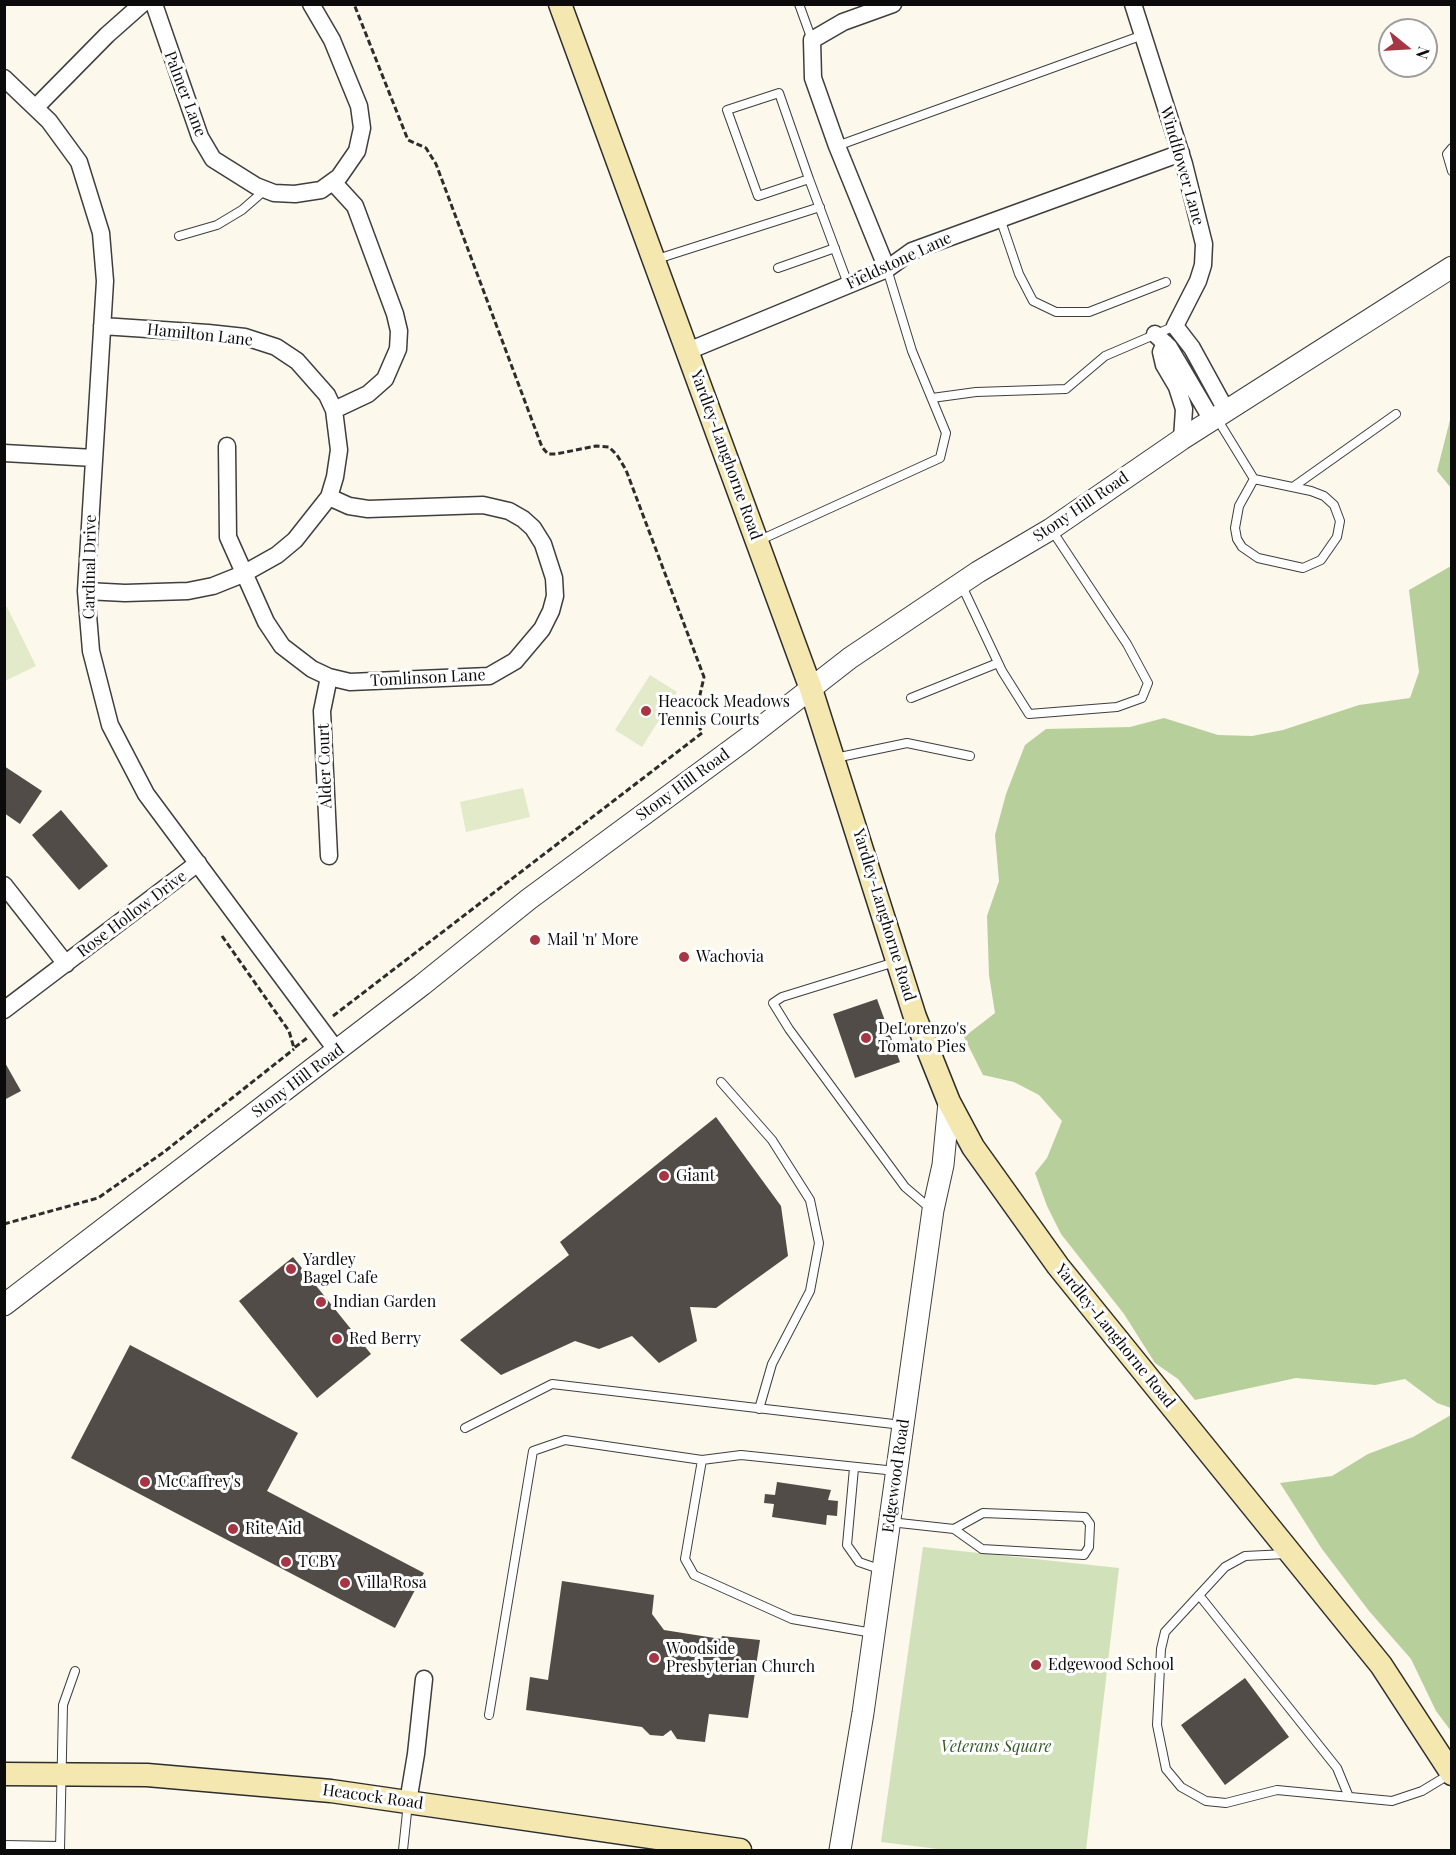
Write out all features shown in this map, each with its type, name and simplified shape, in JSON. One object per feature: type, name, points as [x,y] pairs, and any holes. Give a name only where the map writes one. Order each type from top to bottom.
[{"type":"main road","name":"Yardley-Langhorne Road","points":[[560,4],[811,689],[835,758],[915,1017],[949,1102],[974,1147],[1058,1266],[1381,1665],[1451,1774]]},
{"type":"main road","name":"Heacock Road","points":[[4,1774],[147,1775],[230,1780],[408,1802],[740,1851]]},
{"type":"street","points":[[36,107],[107,35],[142,4]]},
{"type":"street","name":"Palmer Lane","points":[[154,4],[207,149],[220,165],[265,190],[284,194],[304,194],[321,190],[333,182],[357,151],[361,138],[361,120],[332,40],[311,4]]},
{"type":"street","points":[[887,269],[837,146],[813,78],[812,40],[843,22],[893,4]]},
{"type":"street","name":"Windflower Lane","points":[[1133,4],[1180,153],[1204,244],[1203,265],[1198,281],[1175,326]]},
{"type":"street","name":"Cardinal Drive","points":[[4,78],[36,107],[79,162],[96,212],[104,256],[86,591],[91,651],[110,724],[146,794],[337,1051]]},
{"type":"street","name":"Fieldstone Lane","points":[[688,351],[887,269],[912,251],[1180,153]]},
{"type":"street","points":[[333,182],[355,206],[395,314],[399,331],[398,349],[392,366],[377,387],[334,410]]},
{"type":"street","name":"Stony Hill Road","points":[[4,1305],[337,1051],[537,893],[850,658],[961,583],[1051,529],[1182,439],[1452,267]]},
{"type":"street","name":"Hamilton Lane","points":[[86,591],[125,593],[188,591],[213,586],[243,574],[277,555],[295,540],[328,496],[336,477],[339,450],[334,410],[315,379],[297,361],[265,342],[208,333],[102,326]]},
{"type":"street","points":[[1175,326],[1192,348],[1218,416]]},
{"type":"street","points":[[1160,339],[1198,393],[1218,416]]},
{"type":"street","points":[[1160,339],[1164,365],[1177,387],[1184,409],[1182,439]]},
{"type":"street","name":"Tomlinson Lane","points":[[228,446],[228,537],[266,622],[282,646],[312,669],[329,677],[350,682],[489,676],[504,669],[530,646],[546,620],[555,596],[554,578],[543,544],[533,528],[508,511],[483,505],[368,509],[350,506],[328,496]]},
{"type":"street","points":[[4,453],[94,458]]},
{"type":"street","name":"Alder Court","points":[[329,677],[322,711],[329,856]]},
{"type":"street","name":"Rose Hollow Drive","points":[[4,1010],[198,863]]},
{"type":"street","name":"Rose Hollow Drive","points":[[4,885],[66,964]]},
{"type":"street","name":"Edgewood Road","points":[[840,1851],[874,1634],[933,1210],[943,1165],[949,1102]]},
{"type":"street","points":[[408,1802],[424,1679]]},
{"type":"lane","points":[[799,4],[812,40]]},
{"type":"lane","points":[[837,146],[1143,35]]},
{"type":"lane","points":[[809,179],[758,196],[727,110],[779,93],[848,284]]},
{"type":"lane","points":[[1452,148],[1447,154],[1452,171]]},
{"type":"lane","points":[[179,236],[217,225],[242,210],[265,190]]},
{"type":"lane","points":[[654,260],[820,207]]},
{"type":"lane","points":[[1000,218],[1019,273],[1033,301],[1056,312],[1089,312],[1166,282]]},
{"type":"lane","points":[[778,268],[835,248]]},
{"type":"lane","points":[[758,541],[940,458],[946,433],[912,351],[887,269]]},
{"type":"lane","points":[[932,398],[976,392],[1066,389],[1105,356],[1160,339],[1175,326]]},
{"type":"lane","points":[[1293,487],[1395,414]]},
{"type":"lane","points":[[1218,416],[1254,479],[1324,496],[1334,505],[1340,521],[1337,537],[1321,560],[1303,568],[1258,558],[1250,554],[1237,539],[1235,528],[1239,506],[1254,479]]},
{"type":"lane","points":[[961,583],[998,663],[1029,714],[1117,707],[1142,698],[1148,683],[1127,644],[1051,529]]},
{"type":"lane","points":[[911,698],[998,663]]},
{"type":"lane","points":[[835,758],[907,743],[970,756]]},
{"type":"lane","points":[[898,961],[782,997],[773,1003],[789,1029],[905,1187],[933,1210]]},
{"type":"lane","points":[[721,1082],[772,1140],[810,1200],[819,1244],[810,1292],[772,1365],[759,1409]]},
{"type":"lane","points":[[465,1428],[552,1384],[902,1425]]},
{"type":"lane","points":[[489,1715],[533,1451],[565,1440],[702,1460],[741,1455],[897,1471]]},
{"type":"lane","points":[[702,1460],[684,1559],[694,1575],[792,1619],[874,1634]]},
{"type":"lane","points":[[854,1468],[847,1545],[859,1562],[882,1570]]},
{"type":"lane","points":[[890,1521],[954,1529],[982,1549],[1084,1555],[1089,1547],[1090,1524],[1085,1517],[983,1512],[954,1529]]},
{"type":"lane","points":[[1292,1553],[1245,1556],[1225,1567],[1165,1632],[1161,1649],[1157,1725],[1166,1769],[1181,1787],[1206,1801],[1226,1803],[1277,1790],[1392,1801],[1422,1791],[1451,1774]]},
{"type":"lane","points":[[1199,1595],[1337,1768],[1349,1797]]},
{"type":"lane","points":[[4,1845],[60,1848],[63,1705],[75,1671]]},
{"type":"lane","points":[[403,1851],[408,1802]]},
{"type":"path","points":[[4,1224],[98,1198],[164,1152],[320,1027],[702,733],[695,717],[704,677],[626,470],[609,447],[597,446],[548,454],[542,447],[436,164],[426,148],[412,143],[405,133],[354,4]]},
{"type":"path","points":[[222,936],[290,1031],[294,1048]]},
{"type":"green space","points":[[1451,416],[1451,488],[1437,471]]},
{"type":"green space","points":[[1451,566],[1451,1408],[1437,1403],[1405,1379],[1375,1385],[1296,1378],[1195,1400],[1178,1379],[1155,1363],[1124,1314],[1061,1234],[1047,1206],[1035,1173],[1047,1158],[1062,1121],[1039,1095],[1014,1082],[983,1075],[964,1037],[995,1013],[989,975],[987,916],[999,881],[995,835],[1006,794],[1025,745],[1046,729],[1130,727],[1164,718],[1218,735],[1252,736],[1283,730],[1359,705],[1410,698],[1419,672],[1409,590]]},
{"type":"green space","points":[[7,607],[36,666],[5,681],[4,608]]},
{"type":"green space","name":"Heacock Meadows Tennis Courts","points":[[650,675],[677,692],[642,747],[615,730]]},
{"type":"green space","points":[[523,788],[530,817],[466,832],[460,802]]},
{"type":"green space","points":[[1451,1415],[1451,1731],[1436,1711],[1411,1659],[1369,1611],[1322,1549],[1280,1483],[1332,1476],[1368,1454],[1413,1437]]},
{"type":"green space","name":"Veterans Square","points":[[923,1547],[1119,1568],[1086,1850],[946,1850],[881,1842]]},
{"type":"building","points":[[4,766],[42,791],[20,824],[4,813]]},
{"type":"building","points":[[61,810],[108,866],[79,890],[32,835]]},
{"type":"building","name":"DeLorenzo's Tomato Pies","points":[[877,999],[900,1062],[855,1078],[833,1014]]},
{"type":"building","points":[[4,1061],[21,1091],[4,1100]]},
{"type":"building","points":[[716,1117],[781,1206],[788,1256],[716,1308],[690,1307],[697,1341],[659,1363],[632,1336],[599,1349],[575,1341],[501,1375],[460,1340],[569,1255],[560,1242]]},
{"type":"building","points":[[293,1257],[371,1354],[317,1398],[239,1301]]},
{"type":"building","points":[[130,1345],[298,1433],[267,1491],[424,1573],[395,1628],[71,1458]]},
{"type":"building","points":[[777,1482],[831,1490],[828,1500],[838,1501],[837,1516],[827,1515],[826,1525],[772,1517],[774,1504],[764,1503],[765,1494],[775,1495]]},
{"type":"building","name":"Woodside Presbyterian Church","points":[[562,1581],[654,1595],[652,1614],[664,1630],[721,1639],[722,1636],[760,1640],[748,1718],[709,1714],[705,1742],[677,1739],[671,1730],[663,1736],[650,1735],[642,1727],[526,1710],[530,1677],[548,1680]]},
{"type":"building","points":[[1245,1678],[1289,1737],[1225,1785],[1181,1725]]},
{"type":"place","name":"Heacock Meadows Tennis Courts","points":[[646,711]]},
{"type":"place","name":"Mail 'n' More","points":[[535,940]]},
{"type":"place","name":"Wachovia","points":[[684,957]]},
{"type":"place","name":"DeLorenzo's Tomato Pies","points":[[866,1038]]},
{"type":"place","name":"Giant","points":[[664,1176]]},
{"type":"place","name":"Yardley Bagel Cafe","points":[[291,1269]]},
{"type":"place","name":"Indian Garden","points":[[321,1302]]},
{"type":"place","name":"Red Berry","points":[[337,1339]]},
{"type":"place","name":"McCaffrey's","points":[[145,1482]]},
{"type":"place","name":"Rite Aid","points":[[233,1529]]},
{"type":"place","name":"TCBY","points":[[286,1562]]},
{"type":"place","name":"Villa Rosa","points":[[345,1583]]},
{"type":"place","name":"Woodside Presbyterian Church","points":[[654,1658]]},
{"type":"place","name":"Edgewood School","points":[[1036,1665]]}]
